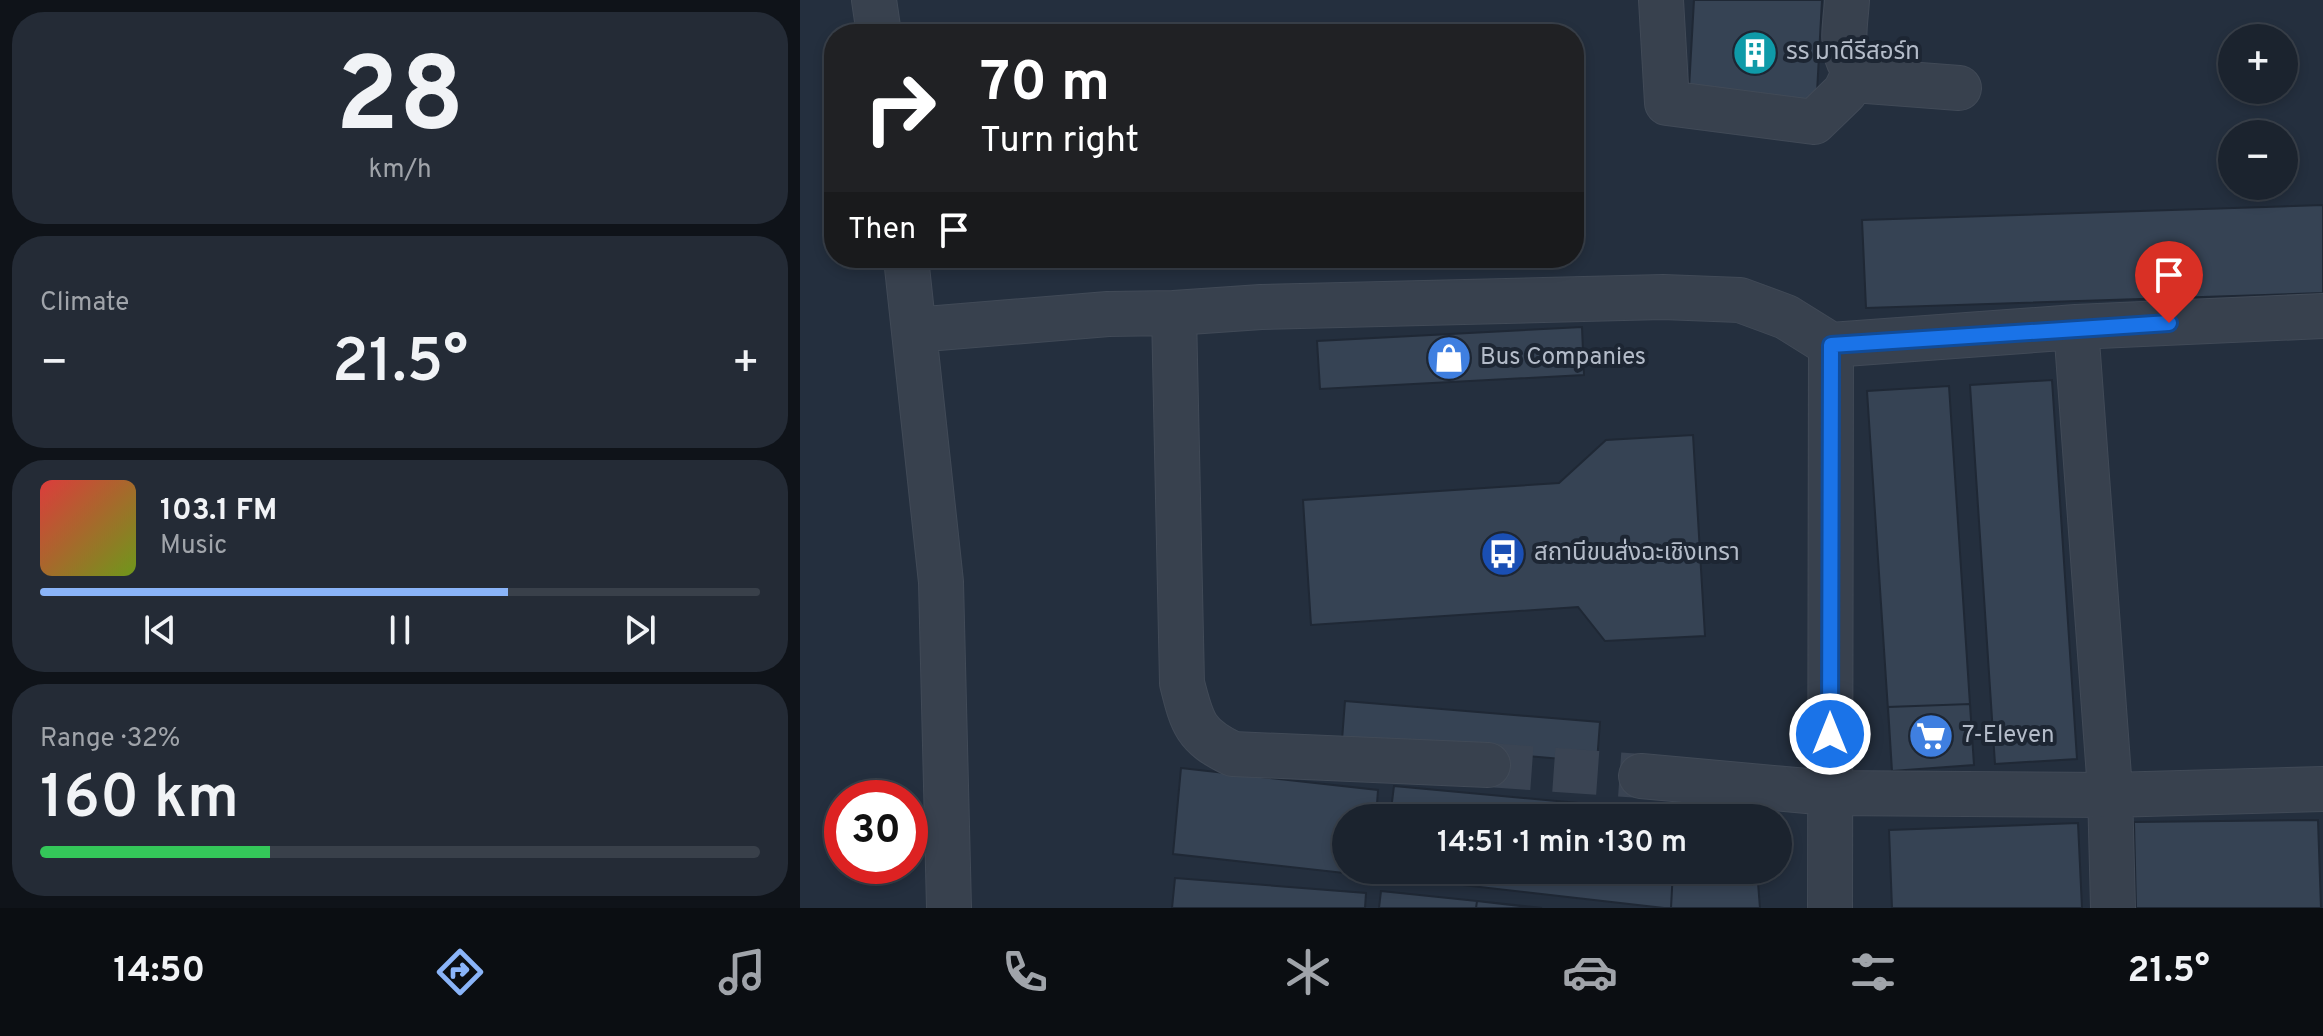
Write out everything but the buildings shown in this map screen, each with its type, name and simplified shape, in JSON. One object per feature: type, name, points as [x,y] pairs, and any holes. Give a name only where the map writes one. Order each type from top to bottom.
[{"type":"street","points":[[874,0],[878,24]]},
{"type":"street","points":[[1661,0],[1667,103],[1814,122],[1845,92],[1854,73]]},
{"type":"street","points":[[1847,0],[1844,48],[1846,62],[1854,73],[1867,81],[1959,88]]},
{"type":"street","points":[[907,268],[941,582],[949,908]]},
{"type":"street","points":[[914,330],[1108,314],[1261,307],[1663,297],[1740,300],[1786,317],[1831,345],[2076,327],[2323,316]]},
{"type":"street","points":[[1174,313],[1182,683],[1192,720],[1206,741],[1233,754],[1488,765]]},
{"type":"street","points":[[2076,327],[2110,795],[2113,908]]},
{"type":"street","points":[[1830,908],[1831,345]]},
{"type":"street","points":[[1641,776],[1829,793],[2110,795],[2323,789]]},
{"type":"tunnel","points":[[1488,765],[1641,776]]},
{"type":"place","name":"รร มาดีรีสอร์ท","points":[[1755,53]]},
{"type":"place","name":"Bus Companies","points":[[1449,358]]},
{"type":"place","name":"สถานีขนส่งฉะเชิงเทรา","points":[[1503,554]]},
{"type":"place","name":"7-Eleven","points":[[1931,736]]},
{"type":"route","points":[[1830,734],[1831,345],[2169,323]]}]
